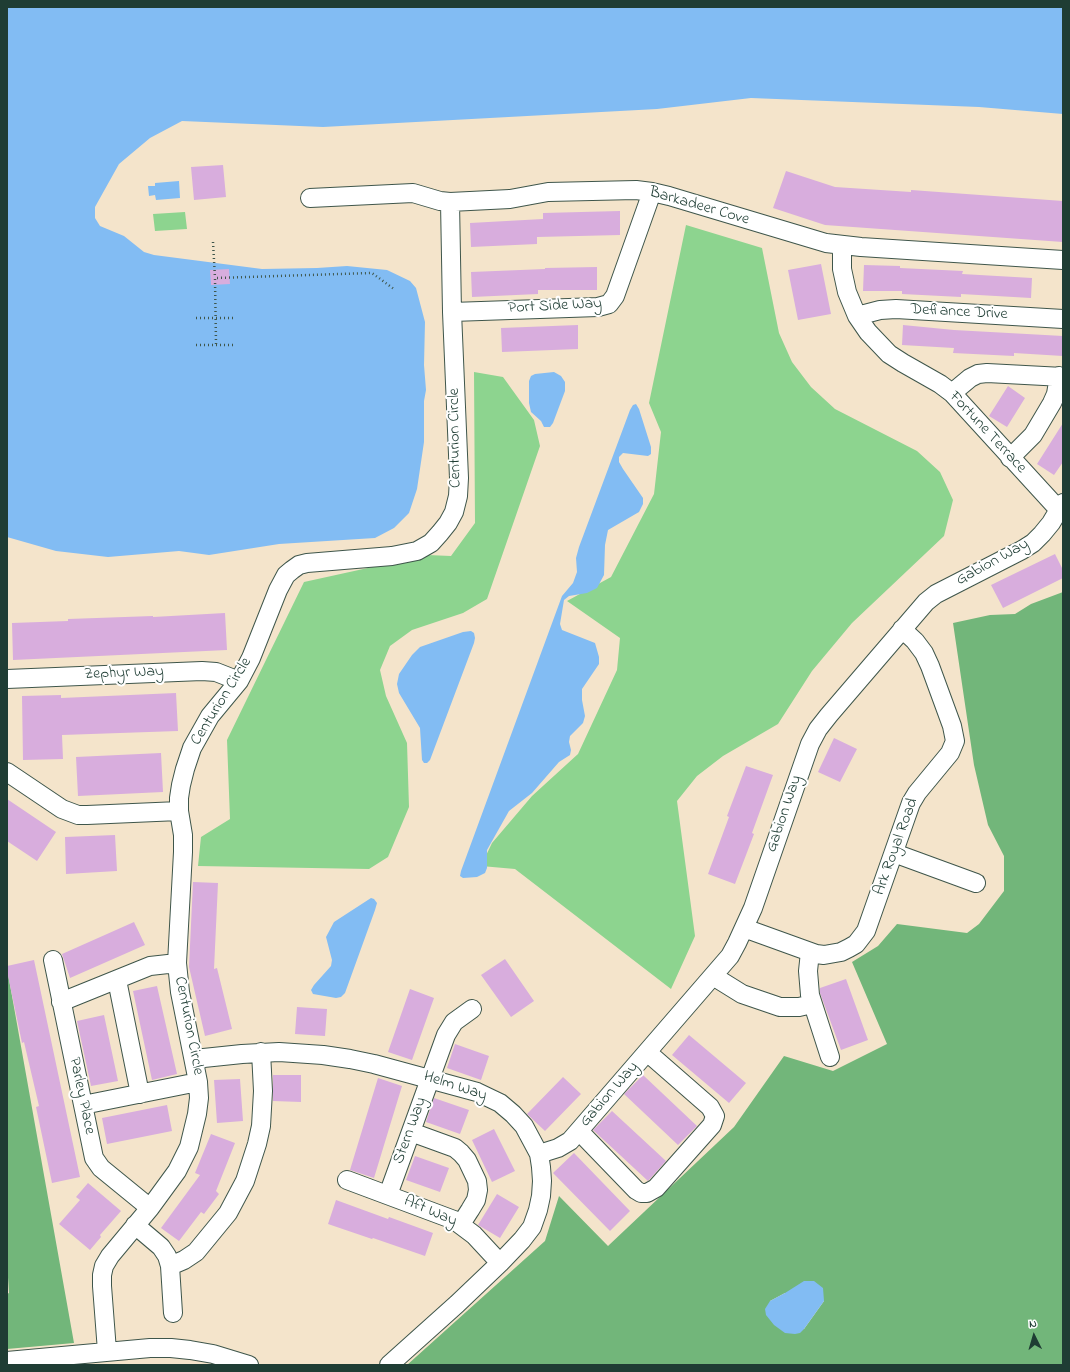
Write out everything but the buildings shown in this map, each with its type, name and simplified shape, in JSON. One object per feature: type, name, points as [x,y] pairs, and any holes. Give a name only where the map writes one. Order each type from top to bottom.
[{"type":"street","name":"Barkadeer Cove","points":[[310,198],[413,193],[440,201],[450,202],[510,199],[548,192],[619,190],[652,192],[814,240],[842,245],[1063,260]]},
{"type":"street","name":"Port Side Way","points":[[452,312],[598,307],[609,304],[615,296],[652,192]]},
{"type":"street","name":"Centurion Circle","points":[[107,1351],[102,1275],[104,1266],[110,1256],[150,1208],[177,1172],[189,1147],[197,1114],[199,1098],[198,1082],[180,992],[177,963],[183,846],[183,835],[179,810],[181,785],[192,748],[210,716],[239,681],[251,658],[278,590],[286,575],[299,565],[307,563],[392,556],[417,551],[431,543],[448,523],[454,512],[458,496],[459,478],[452,312],[450,202]]},
{"type":"street","name":"Fortune Terrace","points":[[842,245],[842,269],[847,292],[856,316],[868,332],[890,354],[940,384],[952,393],[1010,458],[1061,506]]},
{"type":"street","name":"Defiance Drive","points":[[856,316],[880,310],[896,309],[1063,319]]},
{"type":"street","points":[[952,393],[970,378],[987,372],[1061,377],[1052,403],[1033,436],[1010,458]]},
{"type":"street","name":"Gabion Way","points":[[539,1154],[558,1148],[570,1141],[730,956],[753,908],[810,744],[818,729],[829,715],[926,602],[936,594],[1033,543],[1046,529],[1061,506]]},
{"type":"street","name":"Ark Royal Road","points":[[744,928],[810,952],[824,954],[841,952],[849,948],[862,938],[866,931],[911,803],[917,793],[950,753],[955,741],[952,726],[924,653],[915,641],[902,629]]},
{"type":"street","name":"Zephyr Way","points":[[7,679],[202,671],[216,672],[239,681]]},
{"type":"street","points":[[7,772],[62,808],[78,815],[179,810]]},
{"type":"street","points":[[894,853],[976,883]]},
{"type":"street","points":[[810,952],[808,983],[812,1004],[830,1057]]},
{"type":"street","name":"Parley Place","points":[[53,960],[92,1151],[101,1168],[150,1208]]},
{"type":"street","points":[[61,1002],[150,966],[177,963]]},
{"type":"street","points":[[713,976],[742,994],[780,1007],[794,1008],[812,1004]]},
{"type":"street","points":[[117,980],[140,1094]]},
{"type":"street","name":"Stern Way","points":[[388,1195],[450,1028],[454,1022],[472,1009]]},
{"type":"street","points":[[170,1266],[184,1260],[196,1252],[228,1213],[245,1181],[261,1126],[263,1091],[262,1052]]},
{"type":"street","name":"Helm Way","points":[[194,1059],[262,1052],[299,1053],[350,1059],[477,1092],[500,1103],[524,1126],[539,1154],[542,1181],[538,1210],[532,1227],[500,1263],[389,1365]]},
{"type":"street","points":[[579,1131],[636,1190],[647,1193],[656,1188],[712,1125],[715,1116],[710,1107],[648,1052]]},
{"type":"street","points":[[83,1105],[198,1082]]},
{"type":"street","points":[[411,1132],[455,1148],[467,1160],[477,1182],[478,1190],[476,1200],[461,1224]]},
{"type":"street","name":"Aft Way","points":[[347,1180],[447,1217],[461,1224],[474,1235],[500,1263]]},
{"type":"street","points":[[135,1225],[161,1248],[167,1256],[170,1266],[173,1313]]},
{"type":"street","points":[[7,1361],[150,1348],[189,1357],[213,1354],[249,1365]]},
{"type":"path","points":[[213,242],[216,278],[216,344]]},
{"type":"path","points":[[216,278],[372,273],[394,289]]},
{"type":"path","points":[[196,318],[236,318]]},
{"type":"path","points":[[196,345],[236,345]]},
{"type":"green space","points":[[185,212],[187,229],[155,231],[153,214]]},
{"type":"green space","points":[[686,225],[762,248],[779,333],[792,362],[811,387],[835,409],[917,451],[940,472],[953,500],[944,536],[852,623],[812,671],[778,724],[723,756],[697,776],[677,801],[695,936],[671,989],[515,869],[481,866],[492,843],[532,796],[578,754],[617,670],[620,638],[567,601],[611,577],[654,494],[661,432],[649,403]]},
{"type":"green space","points":[[474,372],[503,377],[534,420],[540,446],[487,599],[463,613],[412,630],[390,646],[380,670],[386,696],[407,743],[409,807],[388,857],[369,869],[198,866],[201,837],[230,819],[227,740],[304,582],[427,555],[451,556],[475,523]]},
{"type":"green space","points":[[1063,592],[1063,1365],[407,1365],[545,1241],[559,1196],[608,1246],[734,1127],[784,1056],[833,1071],[887,1044],[852,962],[878,946],[897,924],[967,933],[979,924],[1004,891],[1004,856],[988,825],[974,765],[953,623],[990,615],[1015,614],[1031,604]],"holes":[[[785,1293],[824,1301],[804,1329],[770,1301]]]},
{"type":"green space","points":[[7,968],[74,1343],[7,1349],[7,1294],[9,1293],[7,1262]]},
{"type":"water","points":[[7,7],[1063,7],[1063,114],[979,107],[751,98],[657,109],[323,127],[182,121],[150,138],[119,164],[95,207],[95,218],[100,226],[124,236],[144,252],[154,255],[262,269],[347,266],[387,270],[410,281],[416,288],[425,322],[424,365],[426,390],[424,401],[424,442],[417,489],[409,513],[394,528],[375,538],[279,544],[209,555],[179,551],[108,557],[56,551],[7,537]]},
{"type":"water","points":[[179,181],[180,198],[156,200],[155,195],[149,196],[148,186],[155,186],[155,183]]},
{"type":"water","points":[[554,372],[561,376],[565,382],[565,391],[553,423],[550,427],[544,427],[541,421],[531,412],[529,403],[529,381],[531,376],[535,374]]},
{"type":"water","points":[[636,404],[651,447],[651,454],[648,456],[623,453],[619,457],[619,462],[643,498],[643,504],[639,512],[608,530],[605,545],[604,575],[597,588],[587,593],[569,596],[564,600],[560,624],[562,630],[595,643],[599,657],[599,664],[582,689],[582,700],[585,716],[583,723],[570,736],[570,755],[559,762],[532,793],[509,811],[487,850],[487,868],[485,873],[477,877],[463,878],[460,876],[461,871],[562,596],[573,583],[577,572],[576,558],[579,547],[630,410],[633,405]]},
{"type":"water","points":[[471,631],[474,633],[474,643],[430,760],[427,763],[424,763],[422,760],[420,728],[399,693],[397,684],[399,674],[412,655],[420,647],[463,632]]},
{"type":"water","points":[[371,898],[377,903],[345,993],[341,997],[336,998],[313,994],[311,990],[314,985],[331,966],[332,960],[326,937],[334,922]]},
{"type":"water","points":[[804,1281],[814,1281],[823,1288],[824,1301],[800,1333],[785,1333],[774,1325],[766,1315],[765,1309],[770,1301]]}]
